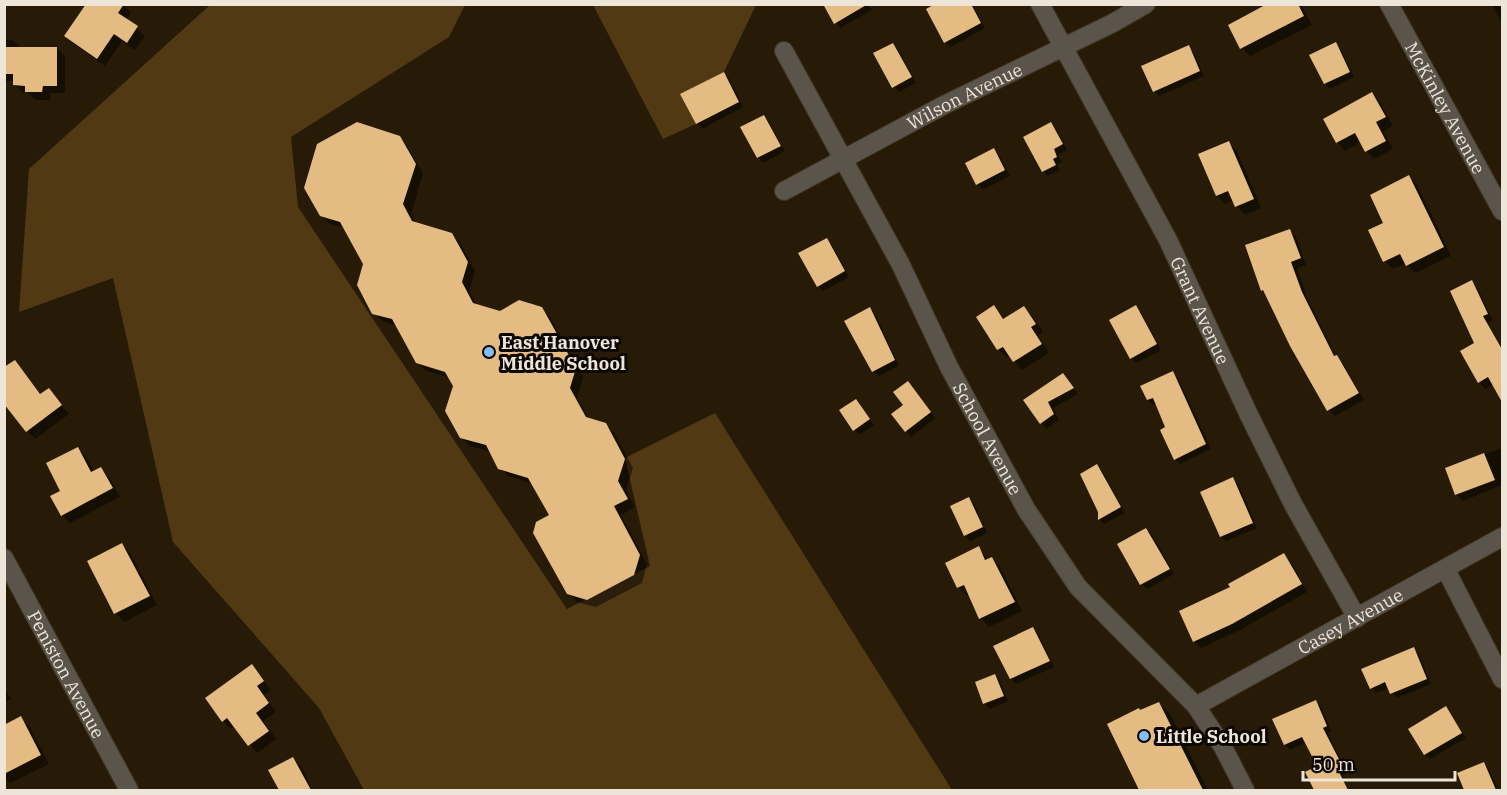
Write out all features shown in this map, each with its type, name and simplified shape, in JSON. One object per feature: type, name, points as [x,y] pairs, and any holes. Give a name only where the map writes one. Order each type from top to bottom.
[{"type":"street","name":"Grant Avenue","points":[[1040,4],[1168,240],[1248,414],[1293,504],[1357,618]]},
{"type":"street","name":"Wilson Avenue","points":[[784,191],[944,105],[1146,4]]},
{"type":"street","name":"McKinley Avenue","points":[[1389,4],[1503,211]]},
{"type":"street","name":"School Avenue","points":[[784,51],[901,266],[949,367],[1026,509],[1078,587],[1196,706],[1223,747],[1245,790]]},
{"type":"street","name":"Casey Avenue","points":[[1196,706],[1503,537]]},
{"type":"street","name":"Peniston Avenue","points":[[4,558],[129,790]]},
{"type":"street","points":[[1446,570],[1503,679]]},
{"type":"shaded area","points":[[210,5],[465,5],[449,37],[291,137],[298,207],[567,609],[650,566],[625,458],[715,413],[952,790],[364,790],[319,708],[173,542],[113,278],[19,312],[29,169]]},
{"type":"shaded area","points":[[593,5],[756,5],[700,122],[663,139]]},
{"type":"building","points":[[86,4],[124,4],[118,13],[138,26],[127,43],[114,34],[97,59],[64,36]]},
{"type":"building","points":[[823,4],[868,4],[834,24]]},
{"type":"building","points":[[935,4],[971,4],[981,23],[944,43],[926,9]]},
{"type":"building","points":[[1267,4],[1298,4],[1304,16],[1240,49],[1228,25]]},
{"type":"building","points":[[1336,42],[1350,72],[1324,84],[1309,55]]},
{"type":"building","points":[[893,43],[912,77],[892,88],[873,53]]},
{"type":"building","points":[[1189,45],[1200,71],[1153,92],[1141,66]]},
{"type":"building","points":[[4,47],[57,47],[57,86],[43,86],[42,92],[25,92],[25,86],[13,85],[13,74],[4,74]]},
{"type":"building","points":[[724,72],[739,102],[696,124],[680,94]]},
{"type":"building","points":[[1372,92],[1386,117],[1376,122],[1386,141],[1365,152],[1355,133],[1336,143],[1323,119]]},
{"type":"building","points":[[764,115],[781,146],[757,158],[740,127]]},
{"type":"building","name":"East Hanover Middle School","points":[[357,122],[400,136],[416,164],[403,204],[412,221],[452,233],[468,262],[462,282],[473,303],[500,311],[519,300],[542,307],[576,368],[570,388],[586,417],[606,423],[625,459],[618,481],[628,499],[614,506],[640,555],[634,575],[587,600],[567,594],[533,533],[536,522],[549,515],[528,478],[498,469],[486,445],[460,438],[445,411],[453,386],[445,372],[416,363],[392,319],[372,314],[357,285],[363,264],[340,222],[320,216],[304,188],[317,144]]},
{"type":"building","points":[[1051,122],[1063,144],[1054,149],[1057,157],[1053,159],[1056,165],[1042,172],[1023,137]]},
{"type":"building","points":[[1229,141],[1254,199],[1235,207],[1228,191],[1216,196],[1198,154]]},
{"type":"building","points":[[994,148],[1005,170],[976,185],[965,163]]},
{"type":"building","points":[[1409,175],[1444,247],[1406,266],[1400,254],[1383,262],[1368,230],[1383,223],[1370,195]]},
{"type":"building","points":[[1290,229],[1301,258],[1291,262],[1302,292],[1334,356],[1337,355],[1359,393],[1327,411],[1290,346],[1263,290],[1261,291],[1245,245]]},
{"type":"building","points":[[827,238],[845,271],[817,287],[798,253]]},
{"type":"building","points":[[1472,280],[1488,314],[1483,316],[1503,351],[1503,404],[1488,377],[1478,383],[1460,351],[1474,343],[1450,291]]},
{"type":"building","points":[[994,305],[1003,319],[1024,306],[1036,324],[1031,327],[1042,344],[1013,362],[1003,347],[997,350],[976,317]]},
{"type":"building","points":[[1136,305],[1157,344],[1130,359],[1109,320]]},
{"type":"building","points":[[870,307],[895,360],[872,372],[844,321]]},
{"type":"building","points":[[15,360],[40,394],[49,388],[62,405],[26,432],[4,404],[4,367]]},
{"type":"building","points":[[1173,371],[1206,444],[1174,460],[1160,430],[1165,427],[1153,398],[1147,400],[1140,386]]},
{"type":"building","points":[[1063,373],[1074,388],[1048,402],[1054,414],[1040,424],[1023,400]]},
{"type":"building","points":[[908,381],[931,412],[905,432],[891,414],[903,405],[893,392]]},
{"type":"building","points":[[856,399],[870,419],[853,431],[839,410]]},
{"type":"building","points":[[78,447],[91,472],[101,467],[113,488],[61,516],[50,496],[60,491],[46,463]]},
{"type":"building","points":[[1484,453],[1495,480],[1455,495],[1445,468]]},
{"type":"building","points":[[1097,464],[1121,507],[1098,520],[1098,512],[1080,474]]},
{"type":"building","points":[[1233,477],[1253,523],[1220,537],[1200,492]]},
{"type":"building","points":[[969,497],[983,527],[964,536],[950,506]]},
{"type":"building","points":[[1146,528],[1170,569],[1140,585],[1117,544]]},
{"type":"building","points":[[122,543],[150,596],[114,614],[87,561]]},
{"type":"building","points":[[979,546],[985,560],[992,557],[1015,602],[979,619],[964,585],[957,588],[945,563]]},
{"type":"building","points":[[1284,553],[1302,584],[1232,624],[1193,642],[1179,611],[1230,587],[1228,584]]},
{"type":"building","points":[[1033,627],[1050,661],[1010,679],[993,646]]},
{"type":"building","points":[[1414,647],[1427,679],[1390,694],[1385,682],[1370,689],[1361,669]]},
{"type":"building","points":[[252,664],[264,681],[257,686],[269,703],[256,713],[269,731],[248,746],[227,718],[222,722],[205,698]]},
{"type":"building","points":[[995,674],[1004,696],[983,704],[975,682]]},
{"type":"building","points":[[1316,700],[1327,726],[1323,728],[1343,767],[1338,770],[1348,790],[1314,790],[1305,772],[1317,766],[1302,737],[1284,745],[1272,719]]},
{"type":"building","points":[[1159,702],[1203,790],[1139,790],[1107,724],[1139,708],[1140,710]]},
{"type":"building","points":[[1446,706],[1462,733],[1424,755],[1408,729]]},
{"type":"building","points":[[21,716],[41,755],[4,774],[4,725]]},
{"type":"building","points":[[293,757],[311,790],[279,790],[268,770]]},
{"type":"building","points":[[1484,762],[1496,790],[1464,790],[1457,773]]},
{"type":"place","name":"East Hanover Middle School","points":[[489,352]]},
{"type":"place","name":"Little School","points":[[1144,736]]}]
